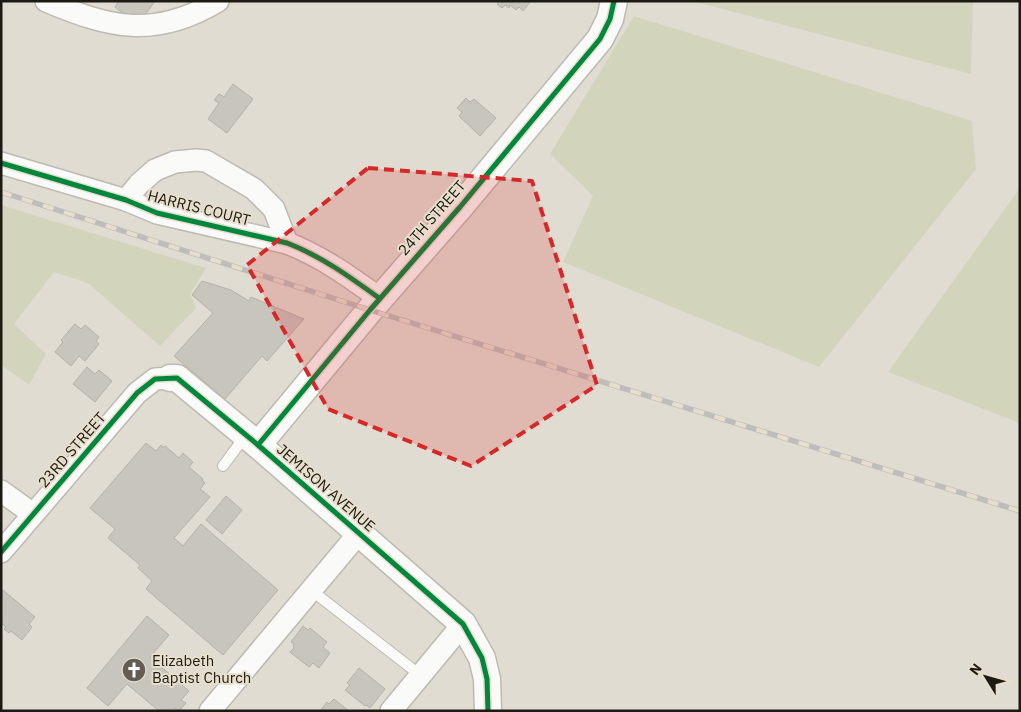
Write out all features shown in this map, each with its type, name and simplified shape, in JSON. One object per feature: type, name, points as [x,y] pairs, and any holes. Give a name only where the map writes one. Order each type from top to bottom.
[{"type":"street","points":[[46,1],[82,16],[125,25],[147,26],[192,15],[218,1]]},
{"type":"street","name":"24TH STREET","points":[[252,440],[460,207],[600,39],[610,19],[614,1]]},
{"type":"street","points":[[132,192],[155,170],[175,162],[206,161],[254,189],[274,209],[287,243]]},
{"type":"street","name":"HARRIS COURT","points":[[1,163],[132,192],[157,213],[287,243],[342,271],[379,298]]},
{"type":"street","name":"JEMISON AVENUE","points":[[170,378],[177,378],[252,440],[463,624],[482,658],[487,678],[488,711]]},
{"type":"street","name":"23RD STREET","points":[[1,552],[137,393],[154,379],[170,378]]},
{"type":"street","points":[[1,491],[33,514]]},
{"type":"street","points":[[210,711],[359,533]]},
{"type":"street","points":[[391,711],[463,624]]},
{"type":"lane","points":[[223,466],[252,440]]},
{"type":"lane","points":[[311,590],[420,675]]},
{"type":"highlighted area","points":[[368,168],[532,181],[597,385],[471,466],[328,409],[247,265]]},
{"type":"green space","points":[[692,1],[973,1],[971,74]]},
{"type":"green space","points":[[634,16],[972,121],[976,169],[819,367],[563,262],[593,196],[550,154]]},
{"type":"green space","points":[[1020,188],[1020,423],[888,372]]},
{"type":"green space","points":[[1,205],[206,268],[190,294],[196,308],[160,346],[88,283],[54,272],[14,324],[46,354],[29,385],[1,365]]},
{"type":"building","points":[[119,1],[155,1],[138,25],[115,7]]},
{"type":"building","points":[[500,1],[531,1],[523,11],[519,7],[516,10],[510,5],[509,8],[505,5],[502,8],[497,4]]},
{"type":"building","points":[[233,84],[253,99],[227,133],[208,119],[219,103],[214,100],[219,94],[224,97]]},
{"type":"building","points":[[466,98],[470,102],[474,99],[496,118],[480,136],[459,116],[462,112],[457,108]]},
{"type":"building","points":[[202,281],[231,290],[249,301],[251,297],[304,319],[267,361],[262,356],[225,399],[174,356],[213,313],[192,295]]},
{"type":"building","points":[[75,324],[81,329],[85,325],[99,337],[96,341],[99,344],[85,361],[79,356],[71,366],[55,352],[63,342],[61,340]]},
{"type":"building","points":[[87,367],[95,374],[99,370],[112,381],[95,402],[73,384]]},
{"type":"building","points":[[146,443],[156,451],[161,445],[164,448],[165,446],[179,458],[183,453],[193,462],[189,467],[205,483],[200,489],[210,497],[174,538],[183,546],[201,524],[278,590],[223,655],[146,589],[152,581],[138,568],[140,565],[108,538],[115,529],[90,508]]},
{"type":"building","points":[[226,496],[242,510],[222,534],[206,520]]},
{"type":"building","points":[[3,590],[35,617],[29,624],[32,627],[22,640],[11,631],[9,633],[4,629],[6,627],[1,623],[1,592]]},
{"type":"building","name":"Elizabeth Baptist Church","points":[[147,616],[169,635],[150,657],[189,691],[181,700],[186,703],[179,711],[175,708],[173,711],[159,711],[127,684],[108,706],[87,688]]},
{"type":"building","points":[[303,626],[308,630],[310,628],[327,642],[323,647],[330,653],[319,668],[313,663],[309,667],[290,652],[294,648],[294,644],[291,642]]},
{"type":"building","points":[[359,668],[385,689],[370,708],[345,690],[350,685],[347,683]]},
{"type":"building","points":[[334,699],[349,711],[320,711],[327,702],[329,704]]},
{"type":"railway","points":[[1,192],[370,310],[1020,511]]},
{"type":"cycle path","points":[[258,445],[600,39],[610,19],[614,1]]},
{"type":"cycle path","points":[[1,163],[126,200],[157,213],[287,243],[323,261],[379,298]]},
{"type":"cycle path","points":[[1,552],[137,393],[155,379],[177,378],[258,445],[463,624],[482,658],[487,679],[488,711]]},
{"type":"place","name":"Elizabeth Baptist Church","points":[[134,670]]}]
